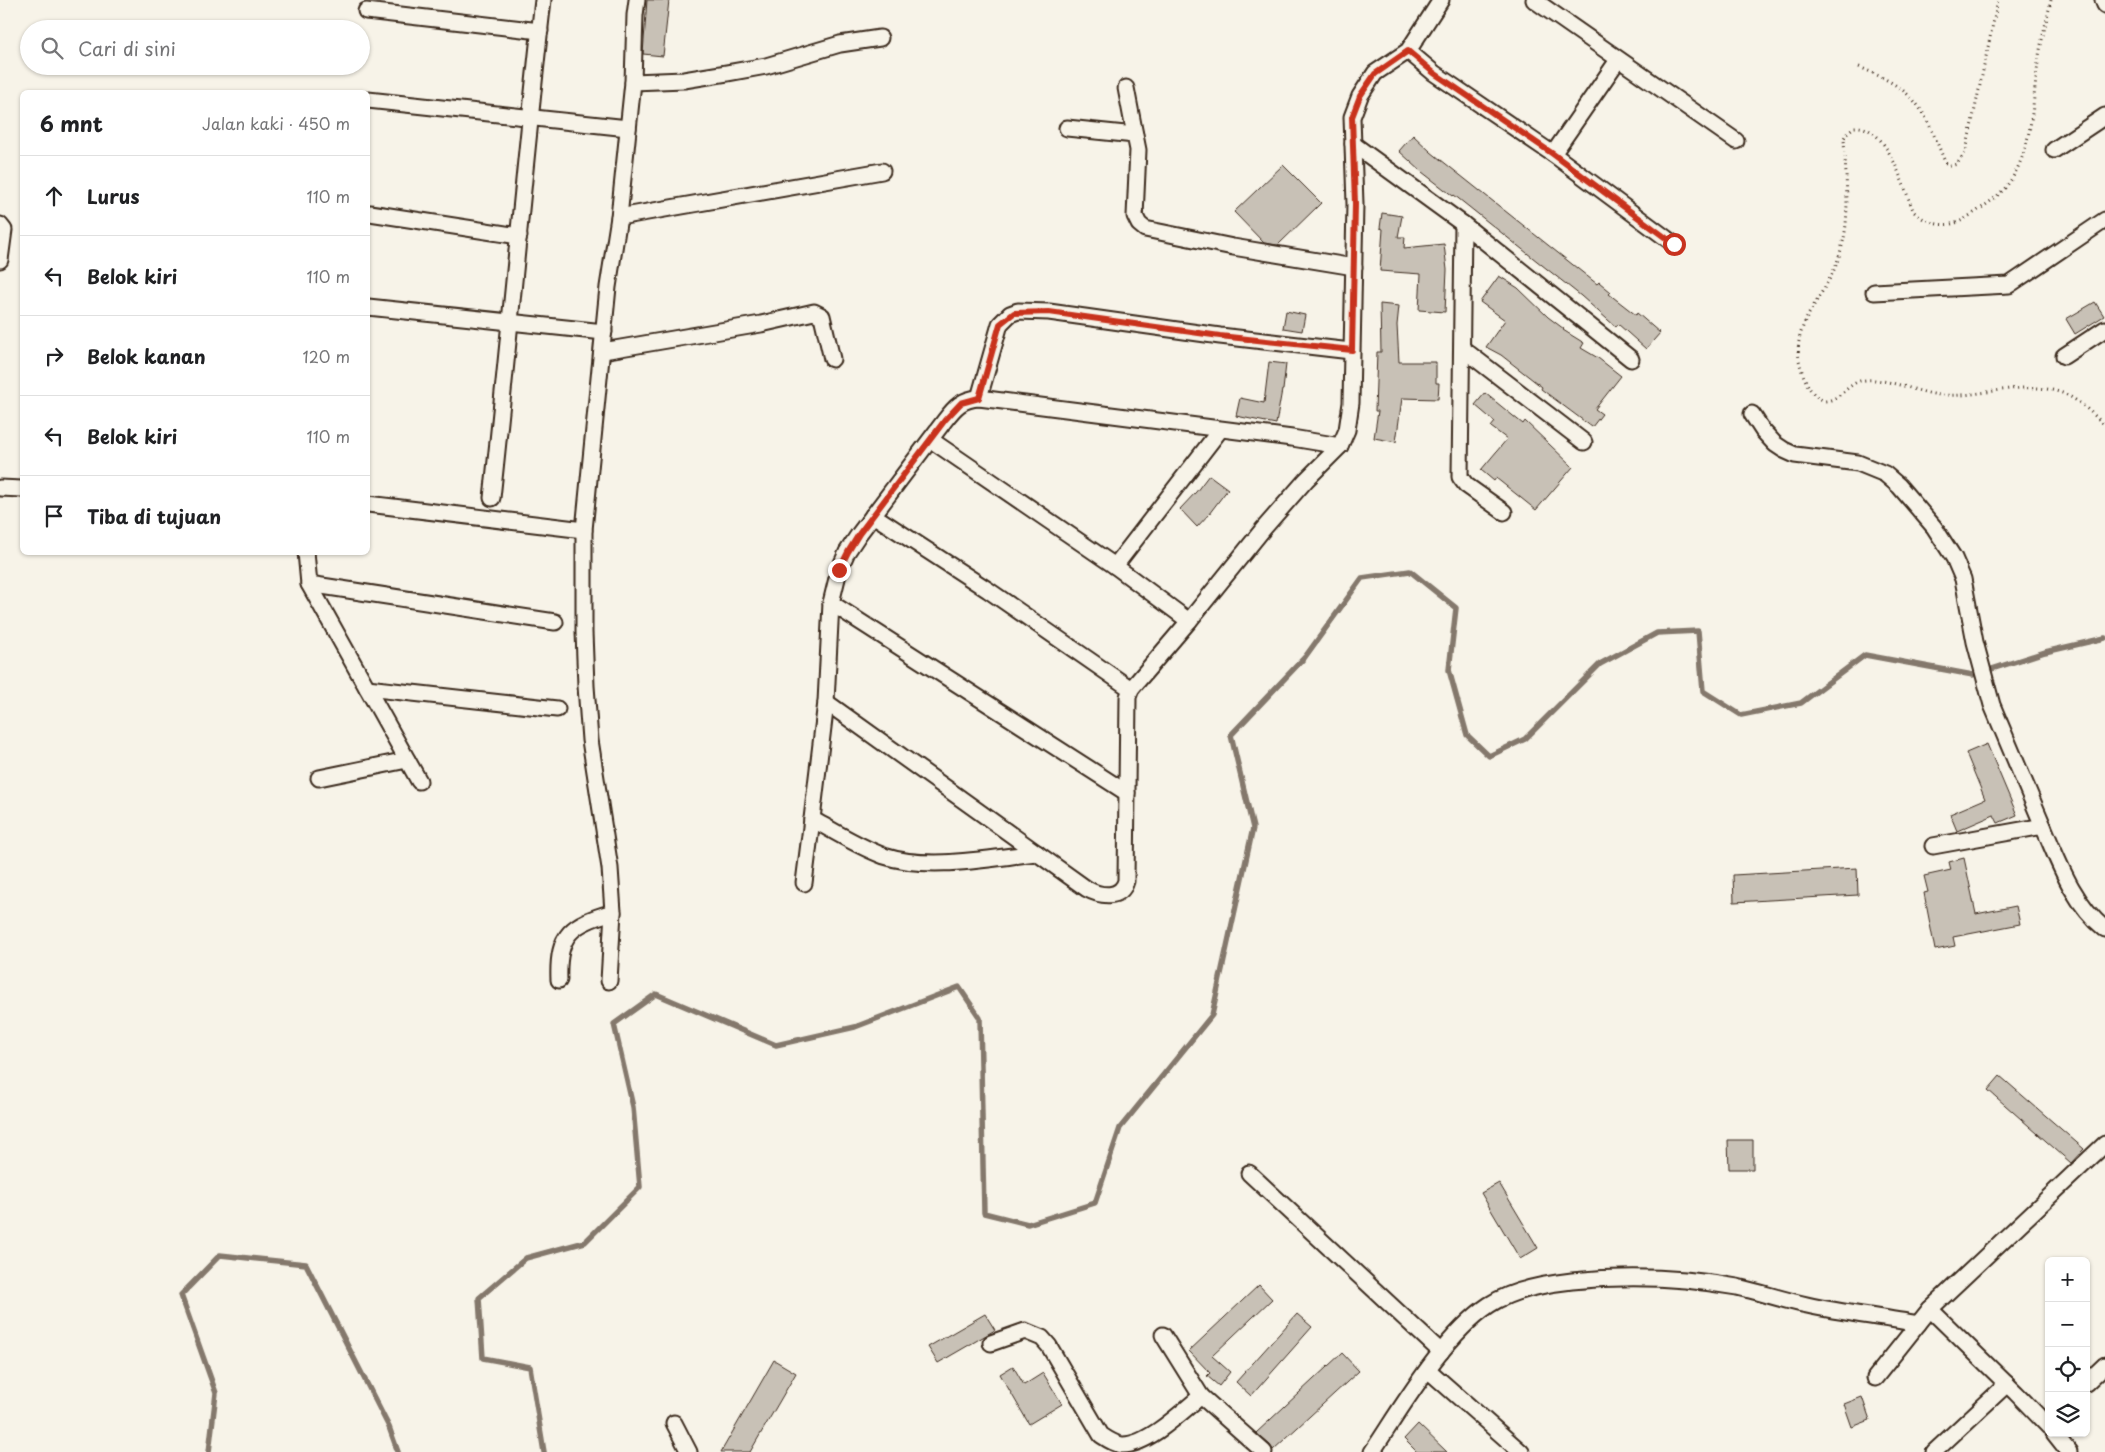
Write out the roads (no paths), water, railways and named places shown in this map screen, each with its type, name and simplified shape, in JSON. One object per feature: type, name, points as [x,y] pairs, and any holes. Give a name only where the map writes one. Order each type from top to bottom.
[{"type":"street","points":[[492,498],[543,0]]},
{"type":"street","points":[[609,982],[613,912],[610,868],[590,740],[584,632],[584,530],[604,332],[619,216],[633,82],[637,0]]},
{"type":"street","points":[[826,702],[1069,877],[1098,895],[1113,895],[1119,892],[1126,881],[1128,697],[1131,689],[1264,528],[1306,480],[1340,446],[1350,418],[1354,267],[1352,117],[1360,96],[1375,74],[1408,51],[1441,0]]},
{"type":"street","points":[[1534,0],[1736,141]]},
{"type":"street","points":[[2103,0],[2105,5]]},
{"type":"street","points":[[366,11],[540,31]]},
{"type":"street","points":[[633,82],[684,80],[727,73],[766,66],[840,44],[880,38]]},
{"type":"street","points":[[1408,51],[1434,73],[1553,154],[1674,244]]},
{"type":"street","points":[[1553,154],[1618,60]]},
{"type":"street","points":[[1126,88],[1138,150],[1135,216],[1141,227],[1233,247],[1354,267]]},
{"type":"street","points":[[370,100],[628,128]]},
{"type":"street","points":[[2054,150],[2105,116]]},
{"type":"street","points":[[1066,128],[1135,134]]},
{"type":"street","points":[[1353,144],[1463,224],[1631,359]]},
{"type":"street","points":[[619,216],[882,171]]},
{"type":"street","points":[[370,213],[519,236]]},
{"type":"street","points":[[1874,292],[2009,285],[2105,220]]},
{"type":"street","points":[[1463,224],[1460,477],[1466,485],[1504,512]]},
{"type":"street","points":[[0,225],[4,230],[0,260]]},
{"type":"street","points":[[370,307],[604,332]]},
{"type":"street","points":[[603,351],[761,324],[814,312],[822,316],[832,358]]},
{"type":"street","points":[[979,398],[1000,324],[1010,314],[1018,312],[1049,312],[1220,336],[1352,350]]},
{"type":"street","points":[[2064,356],[2105,328]]},
{"type":"street","points":[[1463,349],[1584,442]]},
{"type":"street","points":[[804,883],[826,702],[831,603],[839,570],[848,552],[873,515],[955,408],[965,400],[979,398],[1292,438],[1340,446]]},
{"type":"street","points":[[1752,414],[1774,444],[1795,455],[1865,465],[1886,474],[1899,486],[1934,527],[1954,558],[1965,589],[1975,642],[1992,705],[2043,826],[2078,900],[2105,929]]},
{"type":"street","points":[[1115,566],[1220,430]]},
{"type":"street","points":[[931,440],[1115,566],[1189,621]]},
{"type":"street","points":[[0,488],[20,489]]},
{"type":"street","points":[[370,504],[584,530]]},
{"type":"street","points":[[873,515],[988,590],[1131,689]]},
{"type":"street","points":[[306,555],[309,584],[419,782]]},
{"type":"street","points":[[309,584],[555,622]]},
{"type":"street","points":[[831,603],[1127,793]]},
{"type":"street","points":[[367,688],[557,709]]},
{"type":"street","points":[[319,778],[407,760]]},
{"type":"street","points":[[812,819],[868,849],[897,859],[915,862],[959,861],[1037,853]]},
{"type":"street","points":[[1933,846],[2043,826]]},
{"type":"street","points":[[559,980],[560,955],[568,935],[579,924],[613,912]]},
{"type":"street","points":[[1875,1378],[1930,1309],[2105,1144]]},
{"type":"street","points":[[1249,1172],[1441,1352]]},
{"type":"street","points":[[1372,1452],[1441,1352],[1471,1320],[1490,1304],[1530,1288],[1611,1277],[1697,1280],[1739,1288],[1807,1305],[1918,1324]]},
{"type":"street","points":[[1930,1309],[2045,1421]]},
{"type":"street","points":[[991,1343],[1026,1331],[1042,1338],[1049,1346],[1101,1434],[1120,1445],[1129,1444],[1152,1434],[1169,1423],[1201,1396]]},
{"type":"street","points":[[1163,1335],[1201,1396],[1264,1452]]},
{"type":"street","points":[[2090,1379],[2105,1364]]},
{"type":"street","points":[[1428,1370],[1521,1452]]},
{"type":"street","points":[[1934,1452],[2007,1384]]},
{"type":"street","points":[[674,1423],[689,1452]]},
{"type":"street","points":[[2058,1437],[2069,1452]]},
{"type":"waterway","points":[[544,1452],[530,1367],[483,1358],[479,1298],[526,1258],[585,1242],[640,1187],[633,1107],[614,1024],[656,994],[776,1045],[855,1027],[959,987],[980,1018],[984,1213],[1028,1224],[1095,1203],[1120,1128],[1212,1015],[1253,828],[1231,735],[1305,657],[1362,578],[1410,571],[1456,608],[1449,670],[1467,735],[1489,756],[1525,739],[1600,664],[1657,633],[1698,631],[1703,691],[1741,715],[1801,703],[1865,655],[1973,675],[2045,652],[2105,638]]},
{"type":"waterway","points":[[209,1452],[216,1393],[181,1295],[220,1255],[306,1264],[389,1427],[398,1452]]}]
